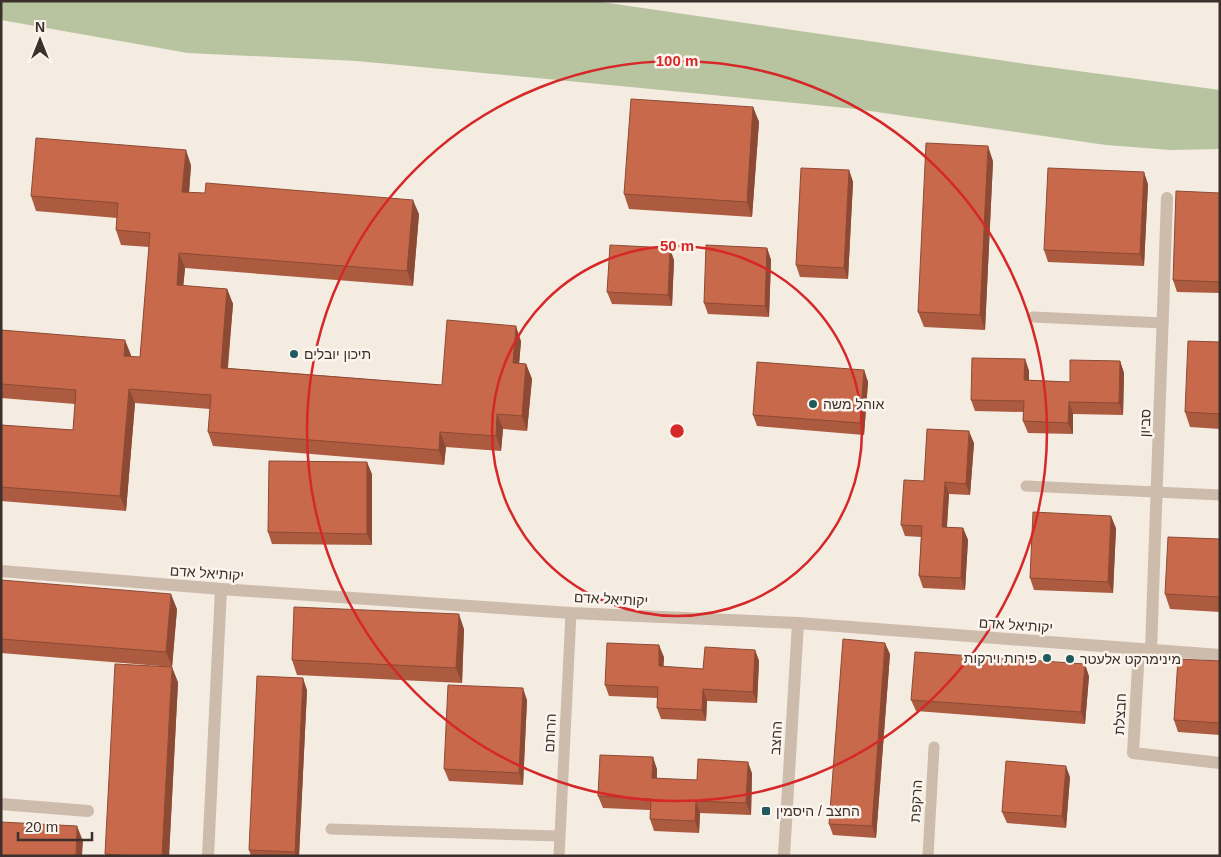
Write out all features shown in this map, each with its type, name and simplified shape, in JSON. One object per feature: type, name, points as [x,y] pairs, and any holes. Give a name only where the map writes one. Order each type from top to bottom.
[{"type":"street","name":"סביון","points":[[1145,650],[1157,492],[1167,198]]},
{"type":"street","name":"יקותיאל אדם","points":[[1,571],[221,589],[571,612],[798,623],[1220,655]]},
{"type":"street","points":[[208,856],[221,589]]},
{"type":"street","name":"החצב","points":[[784,856],[798,623]]},
{"type":"street","name":"חבצלת","points":[[1145,650],[1133,753],[1220,763]]},
{"type":"street","points":[[1,804],[88,811]]},
{"type":"lane","points":[[1033,317],[1163,324]]},
{"type":"lane","points":[[1026,486],[1220,495]]},
{"type":"lane","name":"הרותם","points":[[559,856],[571,612]]},
{"type":"lane","name":"הרקפת","points":[[928,856],[934,747]]},
{"type":"lane","points":[[331,829],[559,836]]},
{"type":"green space","points":[[1,1],[595,1],[1033,65],[1220,90],[1220,149],[1171,150],[1106,145],[856,109],[357,61],[188,53],[1,20]]},
{"type":"building","points":[[631,99],[753,107],[747,202],[624,194]]},
{"type":"building","points":[[36,138],[186,150],[182,192],[205,193],[206,183],[413,200],[407,271],[179,253],[177,285],[227,289],[221,368],[442,385],[447,320],[516,326],[513,363],[526,364],[522,416],[497,414],[496,436],[440,432],[439,450],[208,432],[211,395],[129,389],[120,496],[1,487],[1,425],[73,430],[76,390],[1,384],[1,330],[125,340],[124,356],[140,357],[150,233],[116,230],[118,203],[31,196]]},
{"type":"building","points":[[926,143],[988,146],[980,315],[918,312]]},
{"type":"building","points":[[801,168],[849,170],[844,268],[796,265]]},
{"type":"building","points":[[1048,168],[1144,172],[1140,254],[1044,250]]},
{"type":"building","points":[[1176,191],[1220,193],[1220,282],[1173,280]]},
{"type":"building","points":[[610,245],[670,248],[668,295],[607,292]]},
{"type":"building","points":[[706,245],[767,248],[765,306],[704,303]]},
{"type":"building","points":[[1188,341],[1220,342],[1220,414],[1185,412]]},
{"type":"building","points":[[972,358],[1025,359],[1024,380],[1070,382],[1070,360],[1120,361],[1119,403],[1069,402],[1068,423],[1023,421],[1024,401],[971,400]]},
{"type":"building","name":"אוהל משה","points":[[757,362],[864,370],[860,423],[753,415]]},
{"type":"building","points":[[927,429],[969,431],[966,484],[945,482],[942,527],[963,528],[961,578],[919,576],[922,526],[901,525],[904,480],[924,481]]},
{"type":"building","points":[[269,461],[367,462],[367,534],[268,532]]},
{"type":"building","points":[[1033,512],[1111,516],[1108,582],[1030,578]]},
{"type":"building","points":[[1168,537],[1220,539],[1220,597],[1165,594]]},
{"type":"building","points":[[1,580],[171,594],[166,652],[1,639]]},
{"type":"building","points":[[294,607],[459,614],[456,668],[292,660]]},
{"type":"building","points":[[843,639],[885,643],[872,826],[829,824]]},
{"type":"building","points":[[607,643],[659,645],[659,666],[703,669],[705,647],[755,650],[753,692],[703,689],[702,710],[657,708],[658,687],[605,685]]},
{"type":"building","points":[[915,652],[1085,664],[1081,712],[911,700]]},
{"type":"building","points":[[1178,659],[1220,661],[1220,723],[1174,720]]},
{"type":"building","points":[[115,664],[172,667],[162,856],[105,854]]},
{"type":"building","points":[[257,676],[303,678],[295,852],[249,850]]},
{"type":"building","points":[[448,685],[523,688],[519,773],[444,769]]},
{"type":"building","points":[[600,755],[653,757],[652,778],[697,780],[698,759],[748,762],[746,803],[696,801],[695,821],[650,819],[651,799],[598,796]]},
{"type":"building","points":[[1006,761],[1066,766],[1062,816],[1002,812]]},
{"type":"building","points":[[1,822],[77,826],[76,856],[1,856]]},
{"type":"place","name":"תיכון יובלים","points":[[294,354]]},
{"type":"place","name":"אוהל משה","points":[[813,404]]},
{"type":"place","name":"פירות וירקות","points":[[1047,658]]},
{"type":"place","name":"מינימרקט אלעטר","points":[[1070,659]]},
{"type":"place","name":"החצב / היסמין","points":[[766,811]]}]
